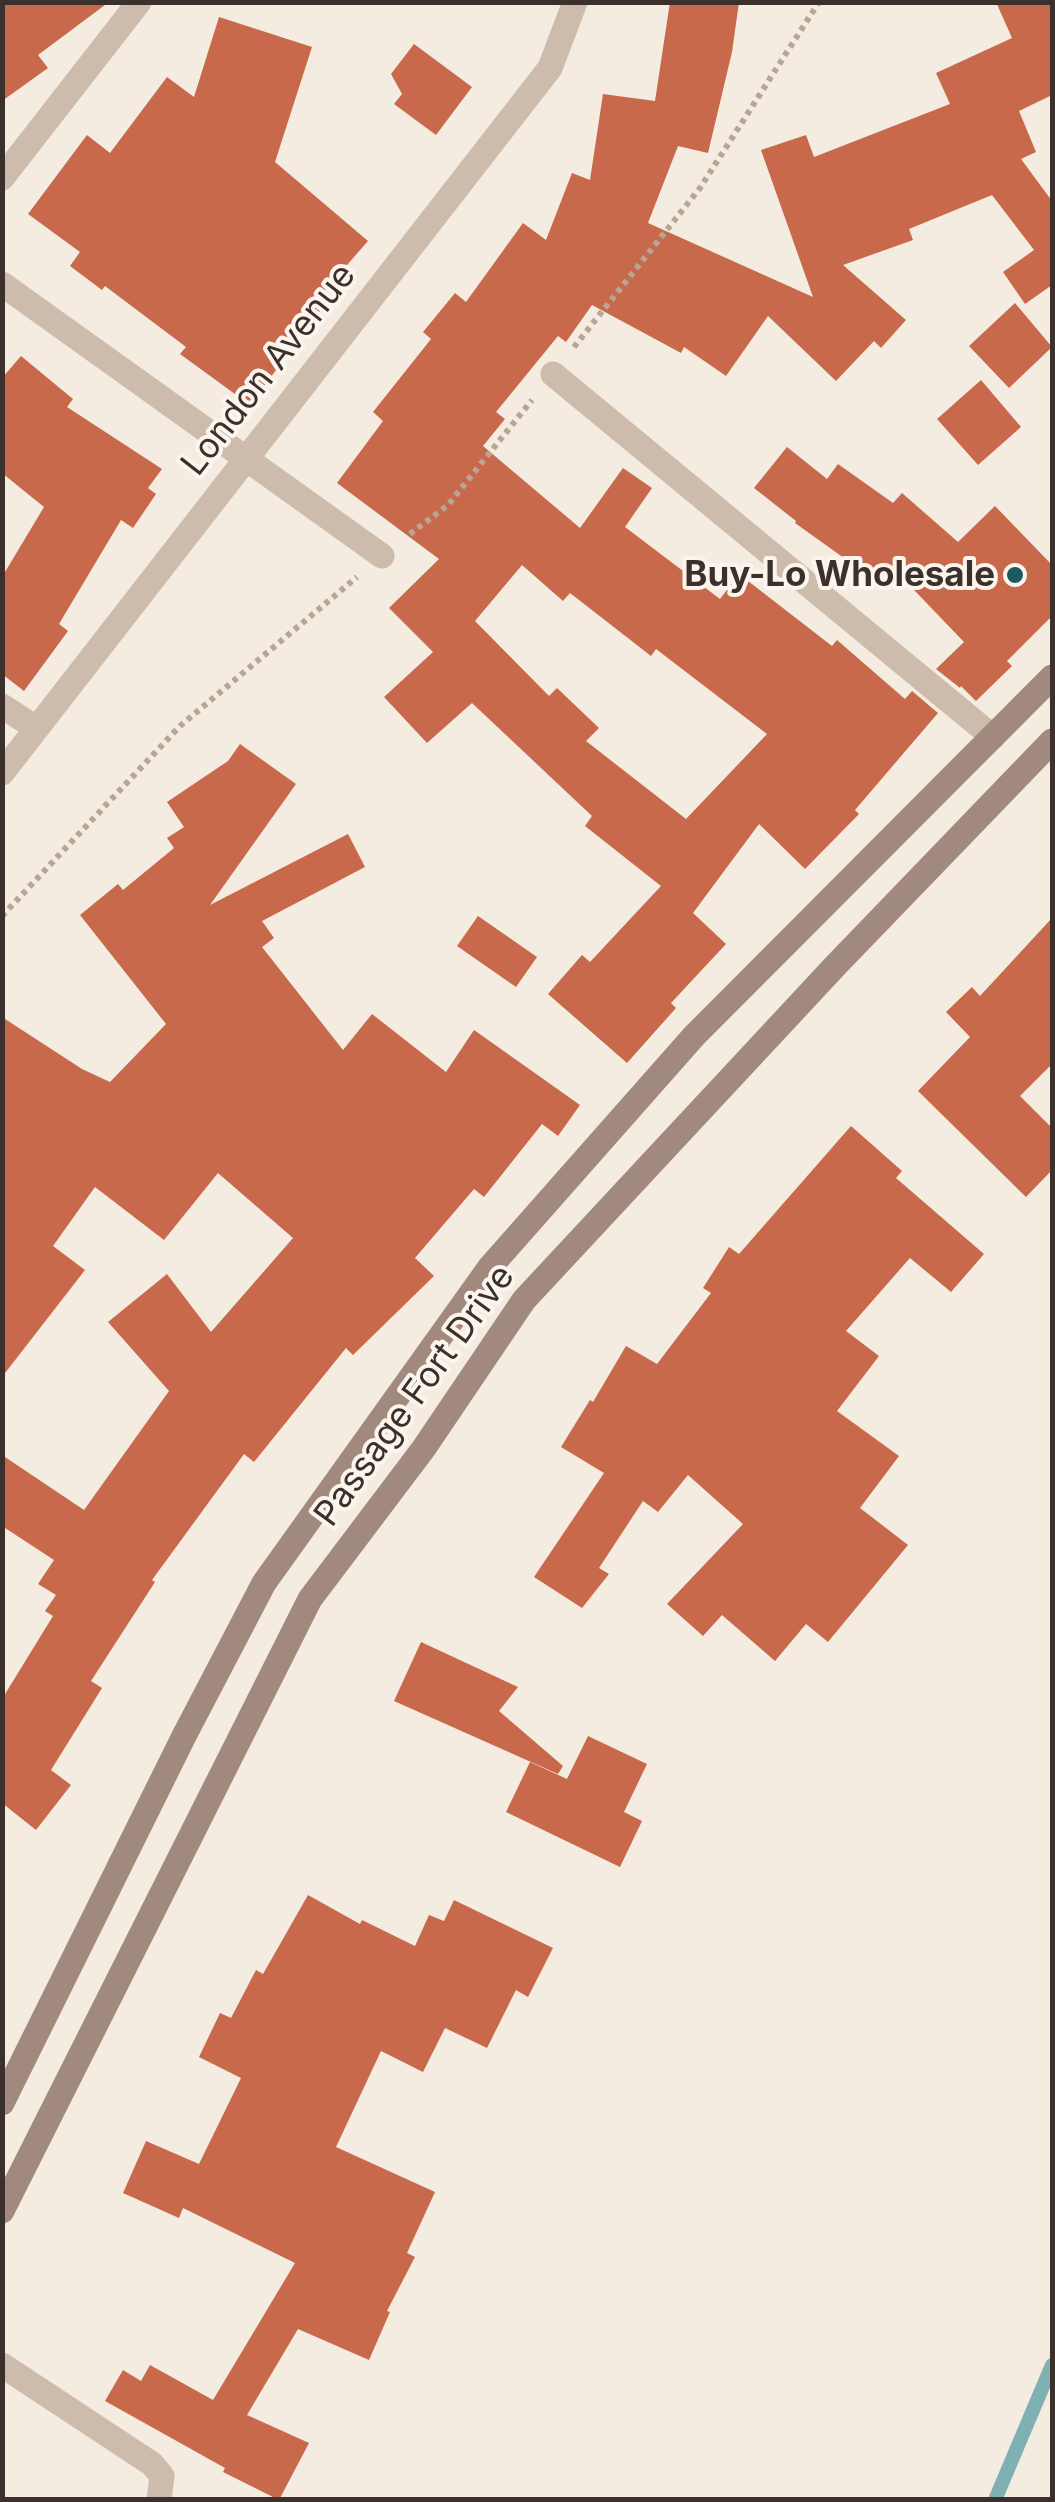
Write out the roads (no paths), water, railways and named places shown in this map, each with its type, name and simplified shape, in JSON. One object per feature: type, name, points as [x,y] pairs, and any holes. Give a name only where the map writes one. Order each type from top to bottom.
[{"type":"main road","name":"Passage Fort Drive","points":[[2,2103],[264,1583],[490,1267],[694,1036],[1052,678]]},
{"type":"main road","name":"Passage Fort Drive","points":[[2,2211],[310,1599],[424,1448],[524,1300],[836,964],[1052,741]]},
{"type":"street","points":[[2,178],[139,2]]},
{"type":"street","name":"London Avenue","points":[[2,773],[550,68],[576,2]]},
{"type":"street","points":[[2,284],[382,556]]},
{"type":"street","points":[[554,374],[993,737]]},
{"type":"street","points":[[2,706],[36,728]]},
{"type":"street","points":[[2,2364],[152,2464],[162,2476],[159,2500]]},
{"type":"waterway","points":[[995,2500],[1052,2365]]},
{"type":"place","name":"Buy-Lo Wholesale","points":[[1015,575]]}]
